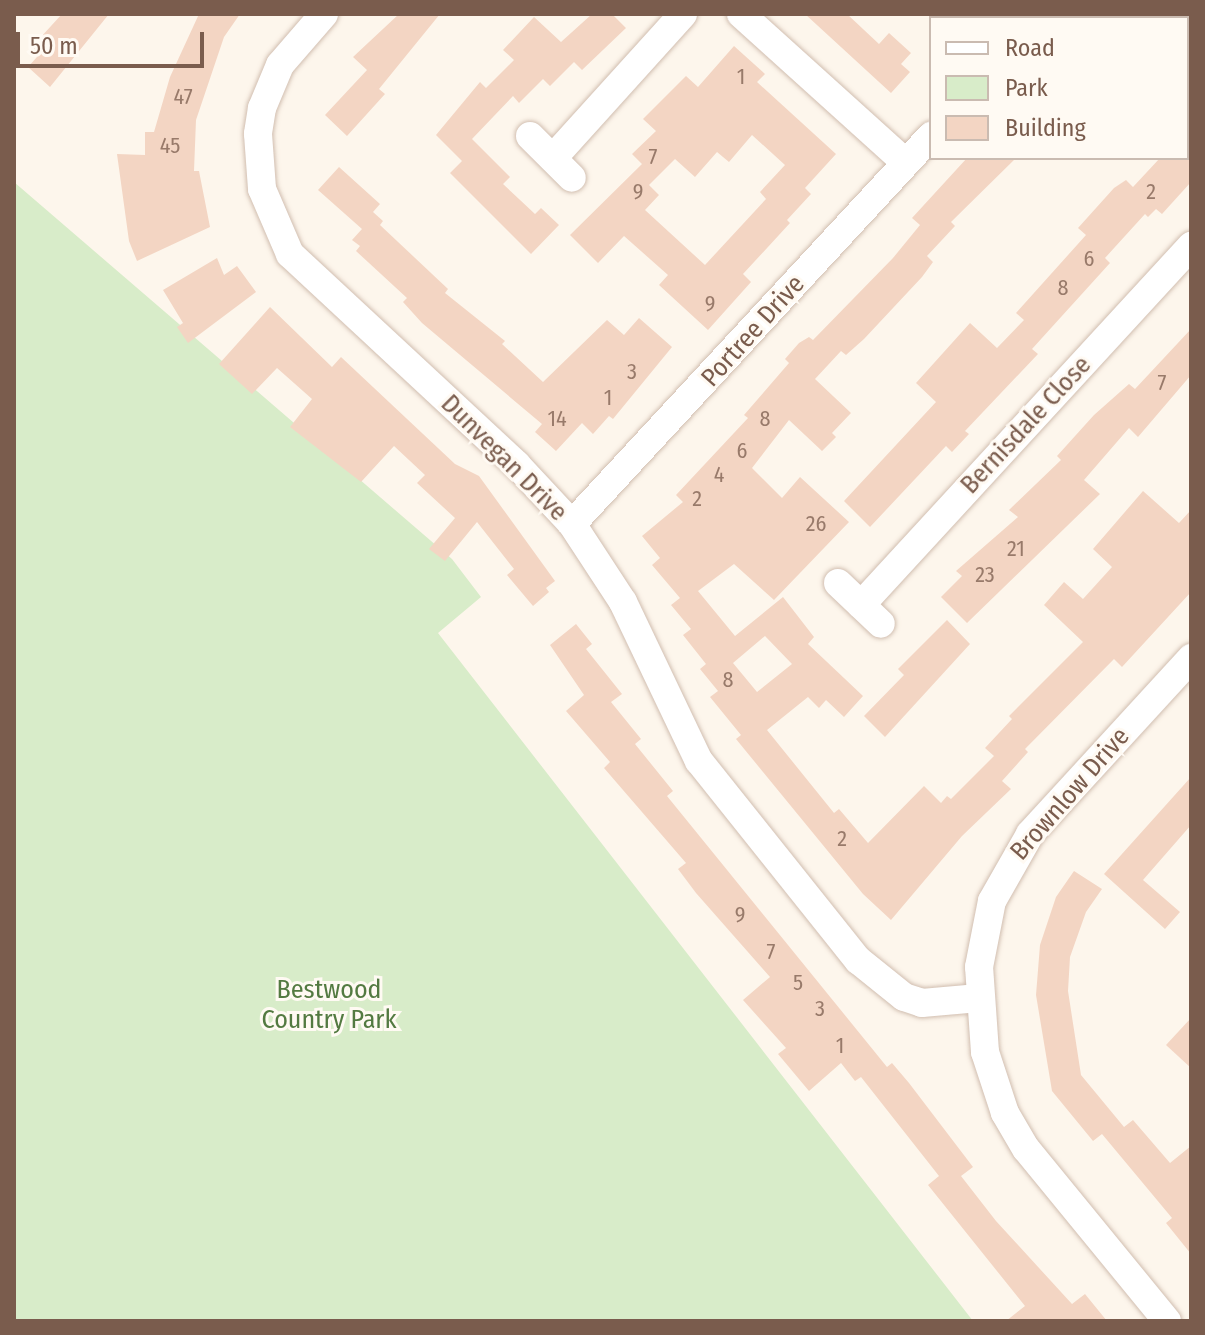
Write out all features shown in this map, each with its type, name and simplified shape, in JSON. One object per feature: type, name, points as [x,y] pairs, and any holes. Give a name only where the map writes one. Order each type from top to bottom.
[{"type":"street","name":"Dunvegan Drive","points":[[324,14],[280,65],[262,108],[257,161],[278,233],[305,273],[491,439],[572,524],[623,602],[699,761],[858,960],[904,997],[922,1003],[979,998]]},
{"type":"street","points":[[530,136],[562,168],[683,14]]},
{"type":"street","points":[[741,14],[906,163]]},
{"type":"street","name":"Portree Drive","points":[[572,524],[630,467],[929,138]]},
{"type":"street","name":"Bernisdale Close","points":[[838,583],[871,615],[1191,246]]},
{"type":"street","name":"Brownlow Drive","points":[[1167,1321],[1012,1125],[989,1066],[979,998],[983,936],[1007,868],[1030,834],[1191,658]]},
{"type":"green space","name":"Bestwood Country Park","points":[[14,182],[452,559],[481,597],[438,633],[973,1321],[14,1321]]},
{"type":"building","points":[[62,14],[109,14],[50,87],[28,67],[37,57],[29,50]]},
{"type":"building","points":[[199,14],[240,14],[224,37],[196,120],[194,171],[199,171],[210,227],[137,261],[129,241],[117,154],[145,155],[145,132],[154,132],[170,77]]},
{"type":"building","points":[[399,14],[440,14],[379,89],[385,94],[347,136],[325,115],[367,70],[353,57]]},
{"type":"building","points":[[592,14],[612,14],[626,28],[582,70],[574,62],[550,86],[543,79],[519,103],[513,96],[472,139],[510,177],[503,184],[535,214],[541,208],[559,225],[531,254],[450,173],[462,161],[436,135],[480,82],[486,88],[514,60],[503,50],[534,17],[561,42]]},
{"type":"building","points":[[805,14],[847,14],[879,44],[889,33],[911,53],[901,64],[910,72],[891,93]]},
{"type":"building","points":[[734,46],[765,74],[757,82],[836,154],[805,188],[811,194],[787,220],[790,223],[743,274],[751,282],[708,330],[659,285],[668,275],[624,236],[598,263],[570,235],[642,164],[632,154],[656,131],[643,119],[686,76],[698,87]],"holes":[[[752,135],[785,165],[760,192],[766,199],[705,265],[645,210],[659,195],[649,185],[675,159],[695,177],[717,152],[729,162]]]},
{"type":"building","points":[[1191,158],[1191,182],[1162,214],[1156,209],[1148,217],[1145,214],[1105,258],[1110,263],[1032,349],[1038,354],[965,431],[969,434],[952,452],[946,446],[870,527],[844,501],[936,402],[916,383],[970,323],[997,348],[1024,320],[1016,313],[1086,235],[1078,228],[1114,188],[1126,180],[1133,187],[1158,160]]},
{"type":"building","points":[[965,160],[1014,160],[951,222],[955,226],[927,256],[933,262],[922,277],[864,339],[846,355],[841,351],[815,379],[851,413],[832,433],[836,437],[822,451],[789,420],[752,468],[782,498],[800,477],[849,522],[774,600],[734,564],[698,591],[735,636],[783,597],[814,637],[808,644],[863,696],[844,717],[826,700],[819,708],[808,697],[767,730],[834,813],[839,809],[868,843],[924,786],[941,803],[947,796],[951,799],[994,756],[985,748],[1012,719],[1009,716],[1083,642],[1044,605],[1064,582],[1083,599],[1112,567],[1093,549],[1143,491],[1179,523],[1191,510],[1191,592],[1122,667],[1114,659],[1025,749],[1028,752],[1002,781],[1011,789],[962,836],[891,920],[863,894],[736,739],[741,735],[710,697],[718,691],[700,669],[706,664],[683,635],[691,629],[671,605],[680,598],[652,565],[660,558],[642,536],[683,502],[676,495],[748,418],[744,415],[789,363],[785,359],[799,343],[809,337],[813,340],[893,258],[920,225],[912,218]],"holes":[[[765,636],[792,664],[757,692],[733,663]]]},
{"type":"building","points":[[339,167],[380,204],[373,212],[383,221],[380,225],[448,289],[445,293],[505,341],[502,344],[543,382],[607,320],[624,335],[639,318],[672,347],[613,419],[609,416],[593,434],[582,423],[556,451],[535,432],[542,424],[422,323],[403,302],[407,298],[356,251],[360,246],[352,240],[362,229],[318,190]]},
{"type":"building","points":[[217,258],[224,275],[237,266],[256,292],[188,343],[177,327],[183,323],[163,290]]},
{"type":"building","points":[[270,307],[332,367],[341,357],[455,464],[479,476],[555,581],[546,588],[549,592],[533,606],[507,575],[514,569],[477,522],[445,561],[429,549],[455,518],[417,483],[425,475],[394,446],[361,482],[290,427],[312,399],[277,368],[252,394],[219,364]]},
{"type":"building","points":[[1191,329],[1191,375],[1138,437],[1129,428],[1084,480],[1100,494],[967,623],[941,597],[962,576],[956,571],[1018,517],[1009,510],[1061,460],[1057,456],[1094,415],[1129,384],[1135,389]]},
{"type":"building","points":[[947,620],[970,644],[885,737],[864,716],[904,675],[898,669]]},
{"type":"building","points":[[576,624],[592,644],[586,649],[622,694],[611,702],[641,739],[635,744],[673,791],[667,796],[887,1067],[892,1063],[909,1083],[973,1167],[961,1176],[996,1221],[1072,1304],[1085,1294],[1107,1321],[1006,1321],[1025,1306],[928,1185],[939,1176],[861,1077],[855,1081],[841,1063],[809,1091],[778,1054],[786,1048],[743,1000],[770,977],[696,893],[678,869],[686,863],[604,768],[610,762],[566,711],[584,695],[550,645]]},
{"type":"building","points":[[1191,777],[1191,825],[1143,880],[1180,912],[1165,929],[1104,874]]},
{"type":"building","points":[[1074,871],[1102,889],[1086,912],[1070,957],[1068,991],[1081,1075],[1124,1127],[1133,1120],[1170,1163],[1191,1146],[1191,1254],[1166,1223],[1172,1218],[1102,1134],[1093,1141],[1052,1091],[1036,995],[1040,945],[1056,897]]},
{"type":"building","points":[[1191,1018],[1191,1068],[1166,1045]]}]
